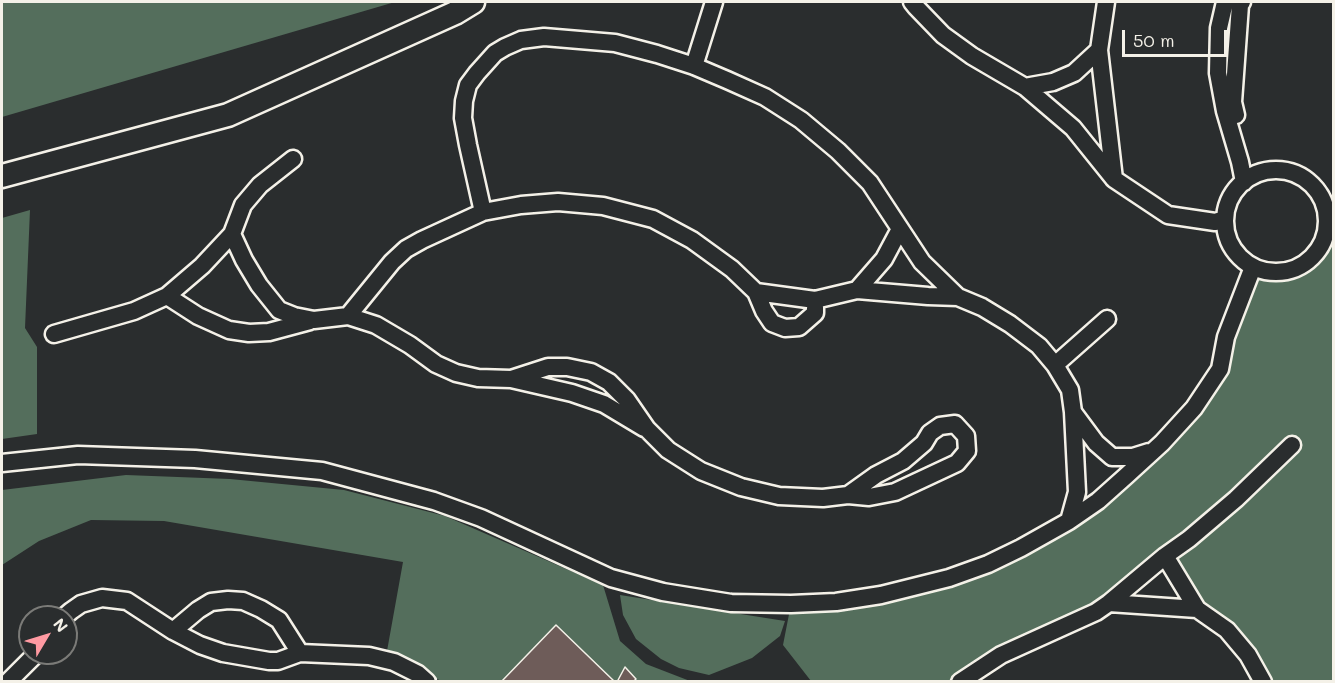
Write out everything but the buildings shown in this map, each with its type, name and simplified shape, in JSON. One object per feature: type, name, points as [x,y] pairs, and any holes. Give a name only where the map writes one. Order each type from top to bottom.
[{"type":"street","points":[[2,176],[228,115],[455,14],[473,2]]},
{"type":"street","points":[[694,66],[714,2]]},
{"type":"street","points":[[912,2],[943,35],[972,56],[1025,87],[1073,128],[1114,179],[1168,215],[1215,222],[1225,219]]},
{"type":"street","points":[[1106,2],[1098,50],[1114,179]]},
{"type":"street","points":[[1225,2],[1219,28],[1218,74],[1225,111],[1247,179]]},
{"type":"street","points":[[1242,2],[1233,102],[1247,179]]},
{"type":"street","points":[[483,212],[463,118],[468,85],[477,73],[495,53],[521,40],[544,37],[615,43],[694,66],[765,97],[801,120],[838,151],[870,183],[922,262],[958,297]]},
{"type":"street","points":[[1025,87],[1053,82],[1074,73],[1098,50]]},
{"type":"street","points":[[54,334],[134,311],[167,296],[202,266],[232,234],[243,205],[260,185],[293,159]]},
{"type":"street","points":[[1265,171],[1281,171],[1297,175],[1310,183],[1320,196],[1330,230],[1314,256],[1301,266],[1285,272],[1269,272],[1253,267],[1235,252],[1226,231],[1227,205],[1234,192],[1247,179],[1265,171]]},
{"type":"street","points":[[348,316],[392,262],[406,249],[422,240],[483,212],[521,205],[558,202],[603,206],[653,219],[692,240],[732,269],[756,292],[772,323],[785,328],[799,327],[815,313],[815,300]]},
{"type":"street","points":[[857,290],[884,260],[900,229]]},
{"type":"street","points":[[232,234],[259,285],[279,310],[314,320]]},
{"type":"street","points":[[2,463],[78,455],[195,459],[322,471],[435,501],[481,518],[611,578],[663,592],[731,603],[791,604],[836,602],[881,595],[949,578],[988,564],[1069,521],[1098,501],[1153,451],[1194,408],[1220,369],[1226,337],[1253,267]]},
{"type":"street","points":[[756,292],[815,300],[857,290],[958,297],[982,307],[1010,324],[1039,346],[1055,365],[1070,390],[1077,492],[1069,521]]},
{"type":"street","points":[[167,296],[198,316],[229,330],[249,333],[269,332],[314,320],[348,316],[376,325],[436,364],[456,373],[478,378],[511,379],[572,393],[604,404],[647,429]]},
{"type":"street","points":[[1055,365],[1107,319]]},
{"type":"street","points":[[511,379],[548,367],[567,367],[591,372],[609,382],[627,399],[647,429],[668,450],[701,471],[741,488],[778,496],[869,497],[895,492],[957,463],[967,451],[966,436],[955,424],[940,426],[903,461],[876,475],[848,495]]},
{"type":"street","points":[[1072,412],[1096,443],[1112,457],[1133,457],[1153,451]]},
{"type":"street","points":[[960,681],[1001,655],[1096,612],[1109,603],[1236,500],[1292,445]]},
{"type":"street","points":[[1165,556],[1197,609],[1227,630],[1248,655],[1263,681]]},
{"type":"street","points":[[78,605],[102,598],[127,601],[173,631],[200,645],[223,653],[269,661],[278,661],[300,653],[369,656],[394,662],[427,681]]},
{"type":"street","points":[[173,631],[198,610],[211,603],[228,600],[243,602],[279,620],[300,653]]},
{"type":"street","points":[[1109,603],[1197,609]]},
{"type":"street","points":[[8,681],[25,665]]},
{"type":"green space","points":[[2,2],[395,2],[2,117]]},
{"type":"green space","points":[[30,210],[25,328],[37,347],[37,434],[2,439],[2,218]]},
{"type":"green space","points":[[1327,227],[1333,233],[1333,681],[1263,681],[1197,609],[1165,556],[1109,603],[960,681],[811,681],[783,645],[791,604],[949,578],[1098,501],[1220,370],[1253,267],[1269,272],[1285,272],[1301,266],[1314,256],[1323,243]]},
{"type":"green space","points":[[126,475],[230,479],[344,490],[445,516],[603,585],[620,641],[646,664],[690,681],[441,681],[387,651],[403,562],[164,521],[91,520],[39,541],[2,565],[2,490]]},
{"type":"green space","points":[[620,595],[785,621],[780,636],[752,658],[709,675],[679,668],[661,659],[636,639],[623,615]]}]
